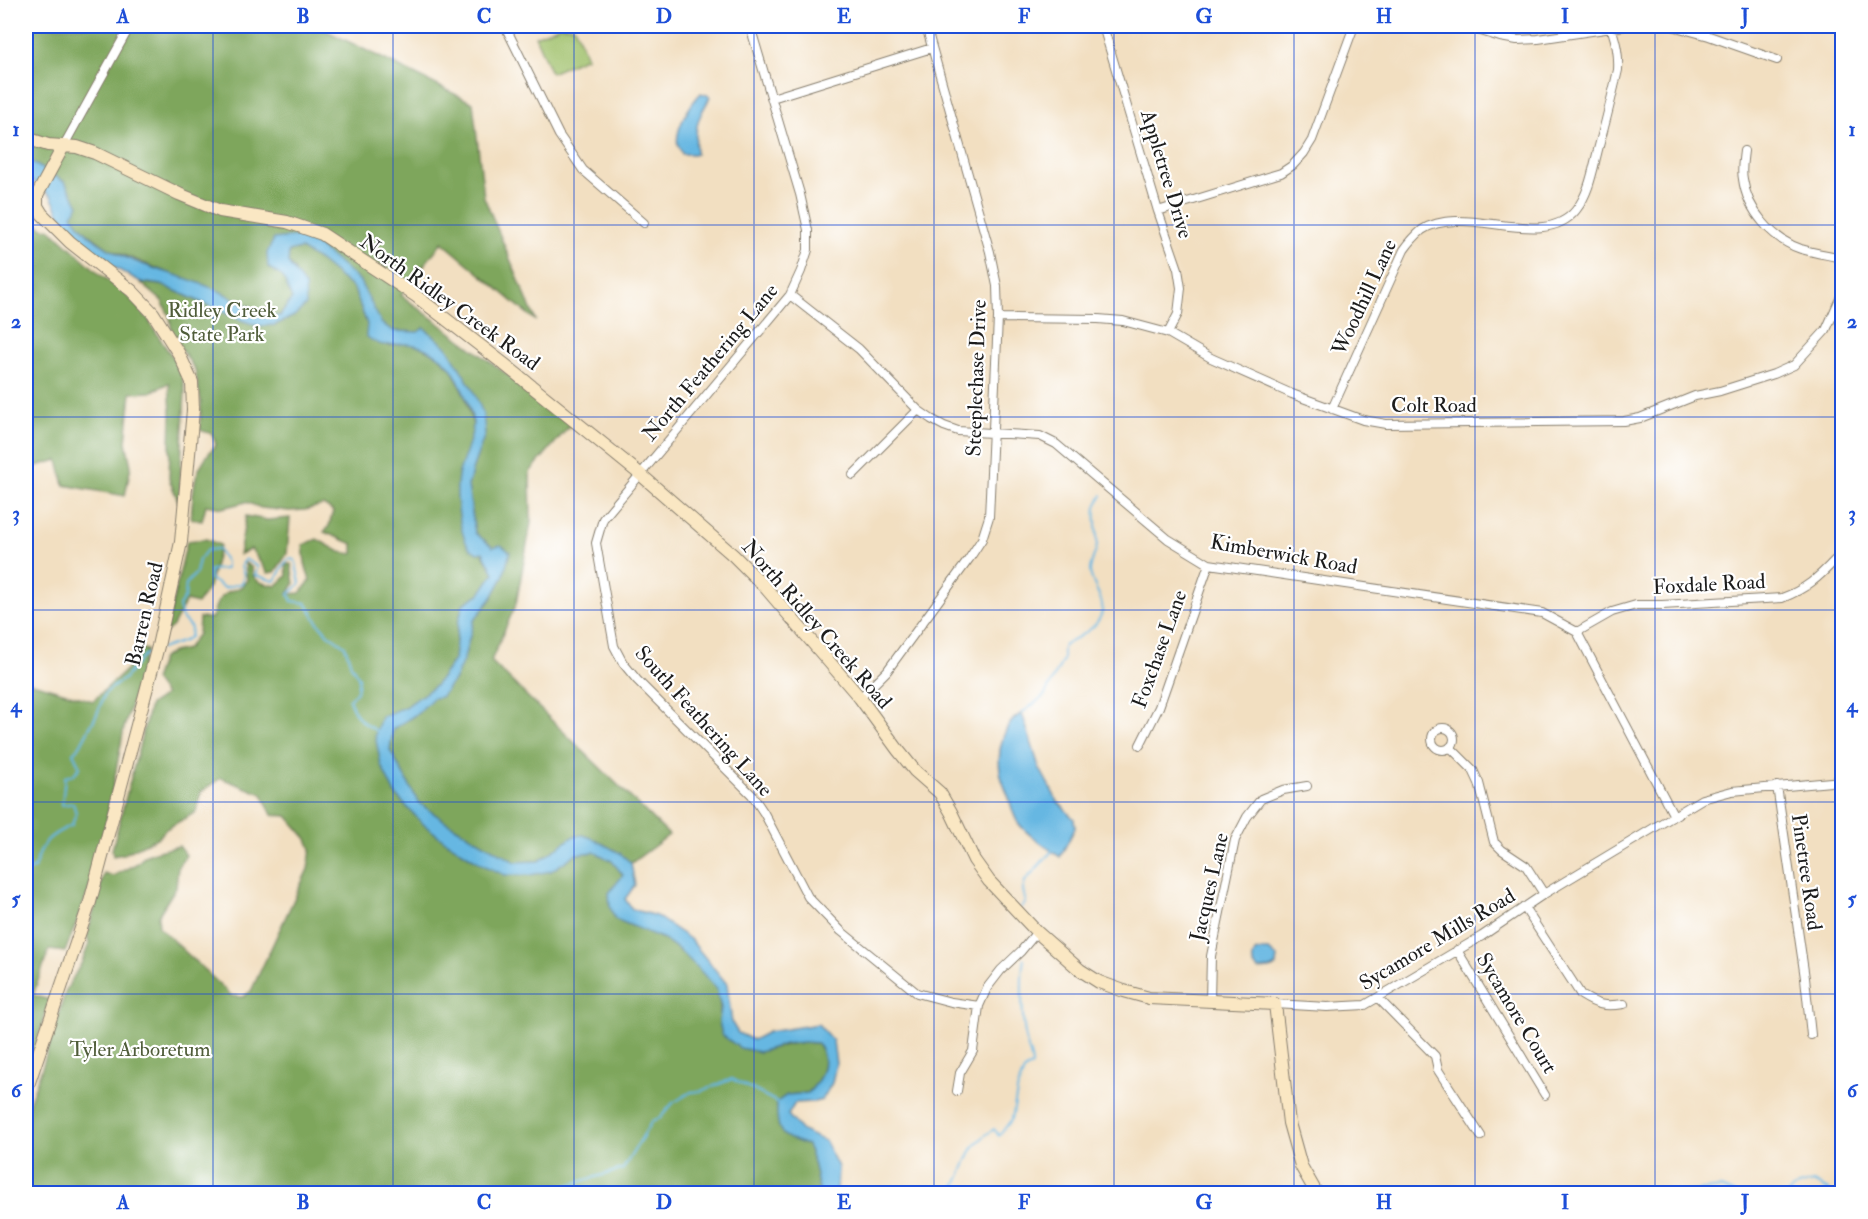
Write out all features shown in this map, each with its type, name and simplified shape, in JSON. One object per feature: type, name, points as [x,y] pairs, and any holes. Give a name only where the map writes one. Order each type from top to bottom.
[{"type":"street","points":[[63,147],[130,26]]},
{"type":"street","points":[[505,26],[559,135],[583,170],[644,223]]},
{"type":"street","name":"North Feathering Lane","points":[[640,474],[790,295],[801,271],[807,250],[808,230],[800,194],[750,26]]},
{"type":"street","name":"Steeplechase Drive","points":[[860,698],[886,671],[982,539],[989,517],[998,318],[997,286],[990,252],[926,26]]},
{"type":"street","name":"Appletree Drive","points":[[1103,26],[1158,211],[1178,269],[1180,288],[1178,314],[1168,333]]},
{"type":"street","points":[[1158,211],[1269,178],[1293,165],[1312,140],[1354,26]]},
{"type":"street","points":[[1465,26],[1517,40],[1625,26]]},
{"type":"street","points":[[1672,26],[1709,36],[1777,60]]},
{"type":"street","name":"Woodhill Lane","points":[[1332,409],[1404,250],[1424,229],[1442,223],[1459,221],[1548,226],[1561,222],[1575,212],[1587,191],[1618,70],[1617,44],[1611,27]]},
{"type":"street","points":[[772,98],[932,48]]},
{"type":"street","name":"North Ridley Creek Road","points":[[26,138],[48,145],[77,147],[95,153],[179,194],[220,211],[287,222],[322,234],[416,296],[640,474],[733,555],[765,587],[860,698],[903,757],[940,793],[974,860],[989,881],[1037,932],[1080,970],[1099,982],[1149,998],[1275,1004]]},
{"type":"street","name":"Barren Road","points":[[26,1091],[90,902],[158,646],[181,542],[194,410],[192,382],[179,354],[153,313],[132,291],[70,242],[42,214],[36,203],[39,191],[63,147]]},
{"type":"street","points":[[1744,151],[1743,179],[1748,196],[1756,213],[1770,229],[1787,242],[1802,249],[1842,258]]},
{"type":"street","name":"Colt Road","points":[[998,318],[1123,321],[1168,333],[1211,358],[1292,394],[1363,420],[1386,423],[1565,423],[1624,421],[1640,418],[1695,396],[1720,391],[1774,374],[1794,365],[1826,330],[1842,294]]},
{"type":"street","name":"Kimberwick Road","points":[[790,295],[859,350],[918,410],[931,420],[958,431],[1040,436],[1056,444],[1168,539],[1209,564],[1542,613],[1577,632]]},
{"type":"street","points":[[853,475],[918,410]]},
{"type":"street","name":"South Feathering Lane","points":[[640,474],[603,519],[596,543],[614,646],[623,663],[752,795],[764,813],[808,897],[842,931],[917,993],[951,1002],[979,1006]]},
{"type":"street","name":"Foxdale Road","points":[[1577,632],[1612,612],[1636,605],[1782,598],[1800,592],[1820,577],[1834,560]]},
{"type":"street","name":"Foxchase Lane","points":[[1140,745],[1159,707],[1209,564]]},
{"type":"street","points":[[1577,632],[1674,816]]},
{"type":"street","name":"Sycamore Mills Road","points":[[1450,747],[1473,770],[1479,783],[1494,842],[1526,866],[1544,894]]},
{"type":"street","points":[[1841,782],[1842,809]]},
{"type":"street","name":"Sycamore Mills Road","points":[[1275,1004],[1327,1007],[1365,1005],[1702,799],[1732,791],[1841,782]]},
{"type":"street","name":"Jacques Lane","points":[[1210,1001],[1211,956],[1235,840],[1247,817],[1262,800],[1283,790],[1307,786]]},
{"type":"street","name":"Pinetree Road","points":[[1777,786],[1811,1035]]},
{"type":"street","points":[[1524,907],[1581,995],[1595,1004],[1610,1007],[1624,1004]]},
{"type":"street","points":[[957,1091],[960,1073],[973,1052],[979,1006],[987,988],[1037,932]]},
{"type":"street","name":"Sycamore Court","points":[[1457,950],[1545,1095]]},
{"type":"street","points":[[1378,998],[1435,1056],[1438,1070],[1481,1136]]},
{"type":"street","points":[[1275,1004],[1289,1123],[1301,1166],[1317,1194]]},
{"type":"green space","points":[[26,26],[317,26],[473,103],[484,197],[536,321],[442,242],[401,295],[572,423],[530,472],[531,523],[516,604],[491,661],[669,835],[630,864],[574,836],[539,861],[515,862],[448,823],[419,803],[390,750],[393,729],[418,713],[464,658],[474,620],[491,599],[503,577],[493,547],[475,533],[468,486],[485,434],[472,388],[446,347],[424,328],[419,332],[394,331],[381,324],[359,280],[298,236],[268,267],[283,277],[292,299],[279,316],[274,316],[109,249],[80,227],[72,215],[65,182],[26,159]]},
{"type":"green space","points":[[560,26],[574,26],[587,57],[551,73],[535,36]]},
{"type":"green space","points":[[26,216],[45,229],[50,229],[101,275],[126,294],[148,319],[180,367],[185,391],[179,503],[169,479],[171,414],[169,383],[151,392],[131,393],[126,442],[131,466],[125,496],[64,485],[58,460],[26,469]]},
{"type":"green space","points":[[301,249],[320,261],[354,289],[367,324],[389,346],[405,343],[419,346],[437,355],[451,368],[465,396],[473,425],[459,512],[494,573],[480,594],[463,604],[454,660],[436,685],[407,706],[381,717],[395,794],[422,823],[483,865],[551,871],[576,854],[595,852],[613,861],[623,875],[615,919],[663,939],[701,970],[717,990],[720,1006],[719,1022],[759,1052],[795,1043],[817,1043],[824,1063],[817,1082],[808,1093],[787,1095],[777,1102],[779,1127],[784,1135],[807,1145],[820,1193],[26,1194],[26,1111],[66,990],[89,944],[87,936],[104,873],[113,876],[138,863],[144,856],[179,846],[186,855],[178,867],[176,887],[158,916],[159,927],[232,996],[243,997],[251,991],[308,869],[311,849],[307,839],[287,816],[272,815],[262,794],[221,778],[201,792],[196,812],[166,829],[159,837],[124,854],[113,856],[112,850],[150,705],[165,695],[154,680],[162,658],[173,652],[187,649],[198,634],[199,618],[212,618],[220,598],[244,584],[247,580],[245,563],[252,568],[256,579],[276,586],[287,576],[286,564],[291,564],[294,584],[288,594],[300,593],[310,581],[303,545],[317,539],[340,552],[353,554],[353,544],[324,532],[329,526],[333,511],[323,505],[289,511],[261,508],[246,502],[222,508],[206,505],[202,521],[191,518],[198,471],[202,462],[216,445],[212,434],[200,430],[201,402],[195,370],[172,334],[170,318],[162,301],[141,283],[162,285],[257,326],[275,325],[294,316],[295,270],[288,263],[289,251]]},
{"type":"green space","points":[[246,516],[267,520],[290,518],[287,554],[275,572],[268,573],[251,549],[239,555]]},
{"type":"green space","points":[[206,539],[220,545],[209,587],[197,604],[186,601],[173,626],[166,632],[187,541]]},
{"type":"green space","points":[[138,648],[147,650],[124,728],[106,824],[89,890],[65,952],[49,950],[33,995],[50,1000],[26,1076],[26,681],[93,701],[135,661]]},
{"type":"water","points":[[701,93],[710,96],[698,123],[696,154],[682,154],[678,145],[678,132],[688,110]]},
{"type":"water","points":[[26,159],[65,182],[79,205],[72,215],[84,230],[109,249],[123,256],[211,287],[259,312],[280,316],[292,299],[283,277],[268,267],[267,253],[274,239],[298,236],[318,246],[359,280],[382,324],[394,331],[418,332],[424,328],[447,347],[472,388],[483,413],[485,434],[468,486],[475,533],[493,547],[501,545],[510,552],[503,577],[491,599],[474,620],[464,658],[455,679],[441,697],[433,698],[418,713],[393,729],[390,750],[419,803],[448,823],[515,862],[539,861],[574,836],[583,835],[620,853],[631,863],[635,885],[625,899],[632,909],[656,916],[690,939],[727,984],[732,1023],[738,1033],[753,1040],[768,1032],[818,1024],[833,1041],[836,1064],[832,1083],[822,1100],[795,1103],[788,1115],[802,1131],[825,1141],[838,1167],[837,1193],[820,1193],[807,1145],[784,1135],[777,1119],[777,1102],[787,1095],[808,1093],[817,1082],[824,1063],[817,1043],[785,1044],[759,1052],[740,1048],[722,1035],[719,1022],[721,1007],[716,988],[697,967],[664,939],[615,919],[610,907],[609,893],[623,875],[612,861],[595,852],[576,854],[551,871],[530,875],[505,875],[483,865],[422,823],[395,794],[381,765],[375,735],[381,717],[407,706],[436,685],[454,660],[463,604],[480,594],[494,573],[483,552],[477,553],[470,548],[463,534],[457,483],[472,435],[473,423],[465,395],[451,368],[436,354],[423,348],[410,344],[380,344],[371,340],[366,336],[367,324],[354,289],[320,261],[301,249],[289,251],[288,263],[305,286],[306,305],[294,316],[275,325],[258,326],[162,285],[141,282],[106,263],[75,236],[61,217],[51,196],[26,176]]},
{"type":"water","points":[[1022,713],[1039,767],[1058,802],[1074,819],[1075,828],[1060,857],[1017,821],[1001,778],[999,763],[1003,738],[1010,723]]},
{"type":"water","points":[[1269,950],[1277,957],[1276,966],[1270,969],[1258,970],[1256,968],[1253,962],[1255,952]]},
{"type":"waterway","points":[[1022,713],[1044,696],[1063,660],[1063,647],[1094,626],[1101,615],[1102,604],[1090,571],[1097,545],[1096,507],[1102,495]]},
{"type":"waterway","points":[[161,649],[190,637],[191,628],[182,618],[179,606],[185,597],[186,584],[196,573],[199,560],[207,550],[218,549],[226,562],[226,569],[210,570],[210,579],[224,588],[242,583],[244,575],[241,566],[245,559],[258,567],[255,575],[274,581],[286,561],[295,560],[300,583],[289,594],[292,601],[306,603],[328,634],[345,646],[351,665],[359,678],[357,691],[349,700],[360,719],[377,731]]},
{"type":"waterway","points":[[26,871],[34,869],[46,841],[72,825],[76,813],[73,803],[62,805],[65,777],[73,775],[80,767],[73,753],[80,746],[105,693],[125,678],[144,655],[151,653]]},
{"type":"waterway","points":[[1021,907],[1026,903],[1023,890],[1025,881],[1052,851]]},
{"type":"waterway","points":[[950,1194],[975,1146],[994,1129],[999,1136],[1012,1119],[1018,1086],[1025,1069],[1032,1066],[1023,1016],[1024,959]]},
{"type":"waterway","points":[[565,1186],[623,1169],[652,1121],[660,1118],[673,1103],[691,1092],[701,1091],[732,1079],[777,1102]]},
{"type":"waterway","points":[[1787,1194],[1798,1186],[1813,1182],[1836,1194]]},
{"type":"waterway","points":[[1633,1194],[1635,1187],[1644,1194]]},
{"type":"waterway","points":[[1672,1194],[1721,1188],[1735,1194]]},
{"type":"park label","name":"Ridley Creek State Park","points":[[222,322]]},
{"type":"park label","name":"Tyler Arboretum","points":[[140,1049]]}]
